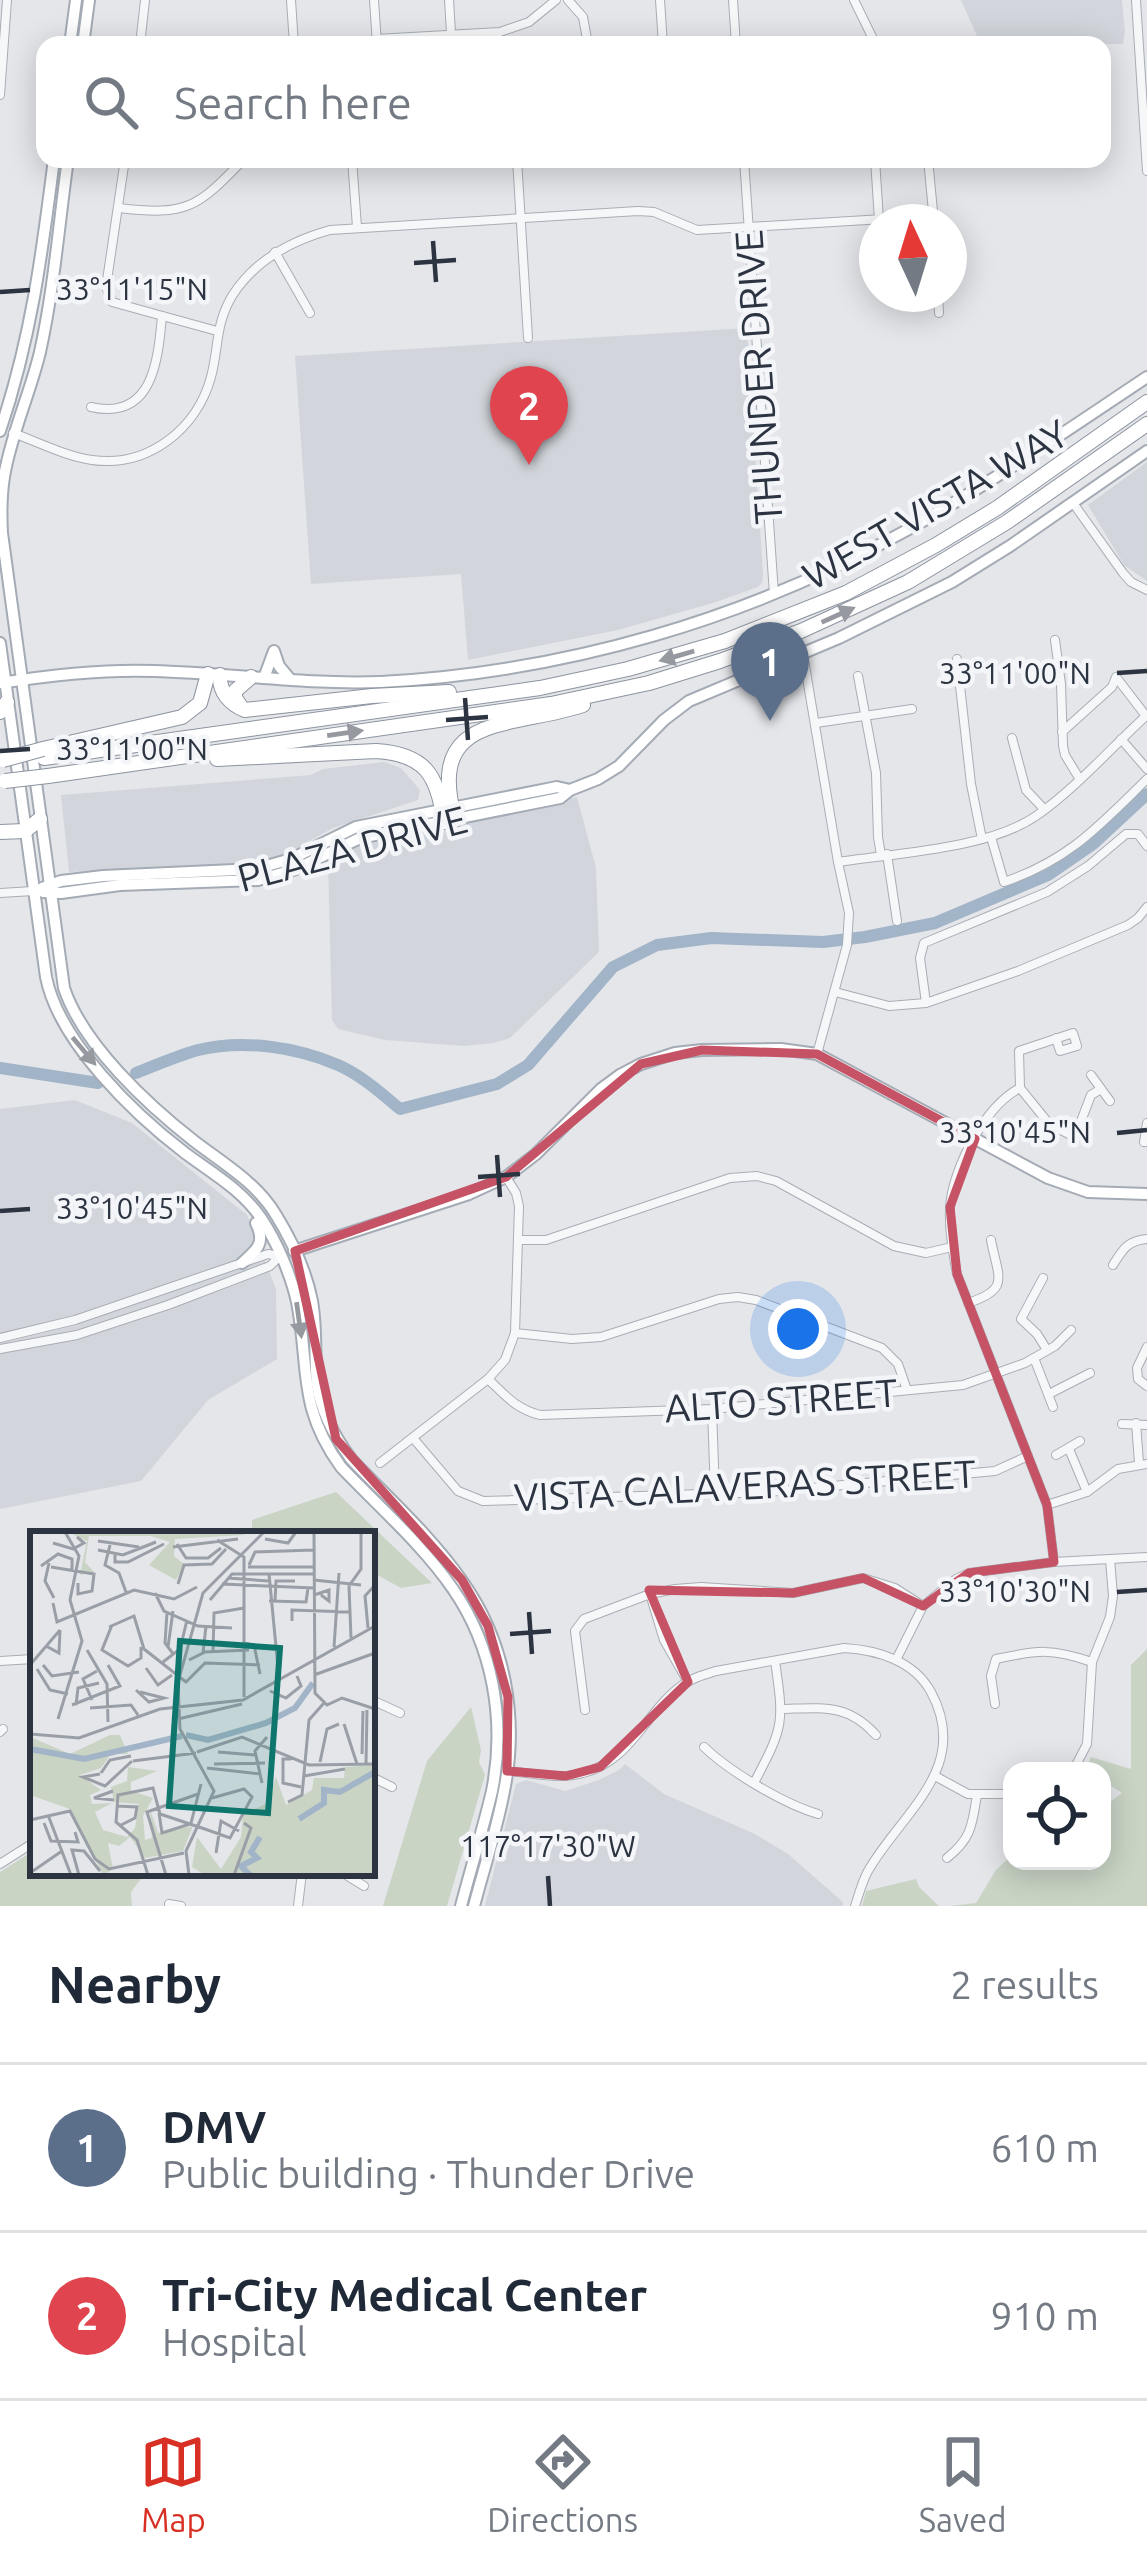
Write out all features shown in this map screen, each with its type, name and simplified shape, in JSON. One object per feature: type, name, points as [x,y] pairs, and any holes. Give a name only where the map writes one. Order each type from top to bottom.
[{"type":"highway","points":[[2,762],[540,688],[725,641],[806,610],[961,531],[1147,402]]},
{"type":"highway","points":[[448,815],[450,759],[469,736],[562,712],[782,639],[908,582],[1006,522],[1147,424]]},
{"type":"highway","points":[[214,675],[230,702],[245,710],[372,696],[484,695]]},
{"type":"highway","points":[[44,754],[182,717],[200,703],[214,675]]},
{"type":"highway","points":[[245,710],[235,691],[258,677]]},
{"type":"highway","points":[[3,782],[551,704],[649,683]]},
{"type":"highway","points":[[188,755],[217,759],[376,751],[400,754],[430,774],[448,815]]},
{"type":"highway","points":[[0,832],[25,830],[40,819]]},
{"type":"main road","points":[[71,36],[76,0]]},
{"type":"main road","points":[[84,36],[89,0]]},
{"type":"main road","points":[[0,429],[25,348],[53,168]]},
{"type":"main road","points":[[67,168],[50,299],[4,478],[2,519],[64,988],[88,1034],[131,1084],[184,1133],[248,1180],[274,1210],[296,1251],[311,1299],[317,1380],[336,1439],[437,1550],[479,1608],[502,1669],[510,1732],[461,1906]]},
{"type":"main road","name":"WEST VISTA WAY","points":[[3,683],[89,671],[355,683],[401,680],[532,664],[670,632],[774,594],[907,530],[1147,377]]},
{"type":"main road","name":"PLAZA DRIVE","points":[[33,891],[152,879],[242,882],[276,870],[356,827],[560,798],[619,766],[689,701],[908,606],[1147,451]]},
{"type":"main road","points":[[0,643],[4,707],[46,977],[62,1024],[131,1106],[235,1190],[262,1219],[292,1283],[309,1406],[326,1446],[452,1587],[476,1631],[495,1699],[504,1791],[474,1906]]},
{"type":"main road","points":[[258,677],[274,651],[290,678]]},
{"type":"main road","points":[[46,977],[64,988]]},
{"type":"main road","points":[[52,999],[71,1008]]},
{"type":"main road","points":[[280,1256],[506,1177],[620,1075],[675,1053],[701,1050],[781,1048],[817,1054],[1071,1188],[1111,1195],[1147,1194]]},
{"type":"main road","points":[[131,1106],[141,1105],[177,1135],[184,1133]]},
{"type":"main road","points":[[235,1190],[262,1239],[242,1263]]},
{"type":"main road","points":[[306,1384],[313,1388],[316,1404],[322,1406]]},
{"type":"street","points":[[0,95],[7,0]]},
{"type":"street","points":[[141,36],[146,0]]},
{"type":"street","points":[[291,0],[293,36]]},
{"type":"street","points":[[374,0],[376,36]]},
{"type":"street","points":[[449,0],[451,33]]},
{"type":"street","points":[[426,36],[500,32],[541,14],[556,0]]},
{"type":"street","points":[[568,0],[583,17],[586,36]]},
{"type":"street","points":[[660,0],[662,36]]},
{"type":"street","points":[[733,0],[735,36]]},
{"type":"street","points":[[854,0],[872,36]]},
{"type":"street","points":[[1136,0],[1147,171]]},
{"type":"street","points":[[124,168],[106,287],[112,302],[217,331]]},
{"type":"street","points":[[118,208],[171,212],[196,204],[235,168]]},
{"type":"street","points":[[353,168],[358,227]]},
{"type":"street","points":[[517,168],[528,338]]},
{"type":"street","name":"THUNDER DRIVE","points":[[745,168],[774,594]]},
{"type":"street","points":[[876,168],[878,204]]},
{"type":"street","points":[[929,168],[932,204]]},
{"type":"street","points":[[0,429],[94,460],[123,460],[154,450],[185,428],[200,406],[211,376],[217,331],[246,278],[275,252],[330,230],[638,211],[654,212],[697,230],[859,221]]},
{"type":"street","points":[[275,252],[310,313]]},
{"type":"street","points":[[92,407],[115,410],[138,398],[158,362],[162,316]]},
{"type":"street","points":[[1073,503],[1131,583],[1147,590]]},
{"type":"street","points":[[1055,640],[1065,755],[1078,778]]},
{"type":"street","points":[[803,652],[849,913],[847,940],[817,1054]]},
{"type":"street","points":[[957,659],[971,784],[1004,882],[1052,863],[1076,846],[1147,779]]},
{"type":"street","points":[[859,676],[876,773],[878,837],[897,921]]},
{"type":"street","points":[[838,862],[986,838],[1021,824],[1147,716],[1116,677],[1109,690],[1062,732]]},
{"type":"street","points":[[816,723],[912,709]]},
{"type":"street","points":[[1012,738],[1026,790],[1044,809]]},
{"type":"street","points":[[1121,739],[1147,769]]},
{"type":"street","points":[[926,1003],[920,958],[924,943],[1047,892],[1126,834],[1138,834],[1147,846]]},
{"type":"street","points":[[0,893],[33,891]]},
{"type":"street","points":[[835,992],[890,1006],[926,1003],[1128,925],[1147,907]]},
{"type":"street","points":[[1056,1038],[1019,1051],[1020,1088],[1050,1125],[1075,1137],[1091,1095],[1101,1089]]},
{"type":"street","points":[[1091,1075],[1110,1101]]},
{"type":"street","points":[[1020,1088],[997,1103],[958,1173],[952,1193],[952,1247],[968,1304],[1047,1505],[1054,1562]]},
{"type":"street","points":[[1147,1123],[1147,1142]]},
{"type":"street","points":[[519,1240],[546,1240],[730,1178],[757,1175],[894,1246],[926,1253],[952,1247]]},
{"type":"street","points":[[380,1463],[488,1379],[505,1360],[515,1333],[519,1240],[519,1206],[506,1177]]},
{"type":"street","points":[[1113,1265],[1132,1240],[1147,1239]]},
{"type":"street","points":[[968,1304],[997,1289],[991,1240]]},
{"type":"street","points":[[0,1338],[74,1320],[268,1254],[280,1256]]},
{"type":"street","points":[[0,1349],[77,1335],[168,1305],[270,1266],[280,1256]]},
{"type":"street","points":[[1043,1278],[1021,1319],[1047,1350]]},
{"type":"street","points":[[515,1333],[572,1340],[601,1336],[738,1297],[882,1348],[898,1364],[907,1390]]},
{"type":"street","name":"ALTO STREET","points":[[488,1379],[505,1398],[540,1415],[712,1409],[963,1385],[1034,1358],[1071,1330]]},
{"type":"street","points":[[1147,1347],[1138,1378],[1147,1386]]},
{"type":"street","points":[[1034,1358],[1053,1407]]},
{"type":"street","points":[[1049,1394],[1090,1373]]},
{"type":"street","points":[[712,1409],[715,1494]]},
{"type":"street","points":[[1047,1505],[1087,1492],[1118,1469],[1143,1464],[1141,1424],[1122,1424]]},
{"type":"street","name":"VISTA CALAVERAS STREET","points":[[412,1438],[458,1491],[483,1501],[768,1492],[995,1471],[1028,1456]]},
{"type":"street","points":[[1056,1455],[1080,1441]]},
{"type":"street","points":[[1069,1449],[1087,1492]]},
{"type":"street","points":[[896,1660],[923,1606],[969,1573],[1147,1557]]},
{"type":"street","points":[[1078,1762],[1087,1744],[1092,1662],[1110,1617],[1110,1558]]},
{"type":"street","points":[[585,1710],[578,1625],[650,1594],[701,1587],[793,1593],[863,1578],[896,1588],[923,1606]]},
{"type":"street","points":[[650,1594],[664,1640],[688,1682]]},
{"type":"street","points":[[500,1770],[566,1776],[600,1767],[619,1756],[688,1682],[716,1671],[844,1648],[865,1649],[896,1660],[927,1686],[940,1715],[943,1746],[935,1776],[869,1870],[855,1906]]},
{"type":"street","points":[[995,1704],[992,1676],[996,1659],[1052,1650],[1092,1662]]},
{"type":"street","points":[[0,1661],[30,1659]]},
{"type":"street","points":[[754,1781],[779,1736],[782,1708],[775,1661]]},
{"type":"street","points":[[375,1702],[400,1714]]},
{"type":"street","points":[[782,1708],[830,1708],[853,1714],[876,1736]]},
{"type":"street","points":[[704,1747],[797,1808],[818,1814]]},
{"type":"street","points":[[935,1776],[968,1794],[1003,1795]]},
{"type":"street","points":[[375,1778],[392,1787]]},
{"type":"street","points":[[947,1858],[970,1832],[977,1796]]},
{"type":"street","points":[[0,1864],[30,1845]]},
{"type":"street","points":[[298,1906],[302,1876]]},
{"type":"street","points":[[348,1876],[364,1886]]},
{"type":"street","points":[[170,1904],[181,1906]]},
{"type":"highlighted area","points":[[702,1050],[817,1054],[975,1139],[950,1207],[957,1274],[1047,1505],[1054,1562],[969,1573],[923,1606],[863,1578],[793,1593],[649,1590],[688,1682],[600,1767],[566,1776],[507,1771],[508,1697],[488,1626],[462,1580],[336,1439],[295,1251],[506,1177],[641,1064]]},
{"type":"shaded area","points":[[961,0],[1122,0],[1123,44],[1111,44],[1111,36],[977,36]]},
{"type":"shaded area","points":[[747,328],[763,574],[758,587],[618,630],[468,660],[461,574],[311,584],[295,356]]},
{"type":"shaded area","points":[[1147,462],[1147,581],[1124,565],[1088,505]]},
{"type":"shaded area","points":[[384,762],[401,768],[420,790],[418,800],[333,828],[286,854],[259,862],[69,872],[61,795],[311,775],[323,769]]},
{"type":"shaded area","points":[[577,797],[596,868],[599,952],[510,1038],[494,1043],[464,1046],[385,1040],[338,1029],[332,1020],[328,858],[357,844]]},
{"type":"shaded area","points":[[75,1100],[132,1123],[247,1215],[276,1289],[277,1359],[208,1400],[141,1481],[0,1509],[0,1109]]},
{"type":"shaded area","points":[[625,1764],[664,1794],[755,1834],[788,1854],[843,1906],[485,1906],[516,1784],[526,1780],[565,1791],[599,1780]]},
{"type":"green space","points":[[336,1492],[432,1583],[401,1588],[375,1574],[375,1531],[252,1531],[252,1520]]},
{"type":"green space","points":[[1147,1649],[1147,1906],[950,1906],[976,1903],[1003,1863],[1003,1870],[1111,1870],[1111,1801],[1122,1793],[1111,1786],[1111,1763],[1131,1769],[1131,1665]]},
{"type":"green space","points":[[471,1707],[485,1775],[447,1906],[383,1906],[427,1761]]},
{"type":"green space","points":[[30,1853],[30,1876],[143,1876],[131,1892],[132,1906],[0,1906],[0,1872]]},
{"type":"green space","points":[[916,1879],[939,1906],[862,1906],[866,1891]]},
{"type":"waterway","points":[[136,1073],[198,1050],[251,1045],[287,1049],[338,1065],[400,1109],[497,1084],[528,1065],[613,967],[657,945],[711,938],[823,942],[935,923],[1048,875],[1093,844],[1147,794]]},
{"type":"waterway","points":[[0,1068],[98,1083]]},
{"type":"place","name":"Tri-City Medical Center","points":[[529,465]]},
{"type":"place","name":"DMV","points":[[770,721]]}]
